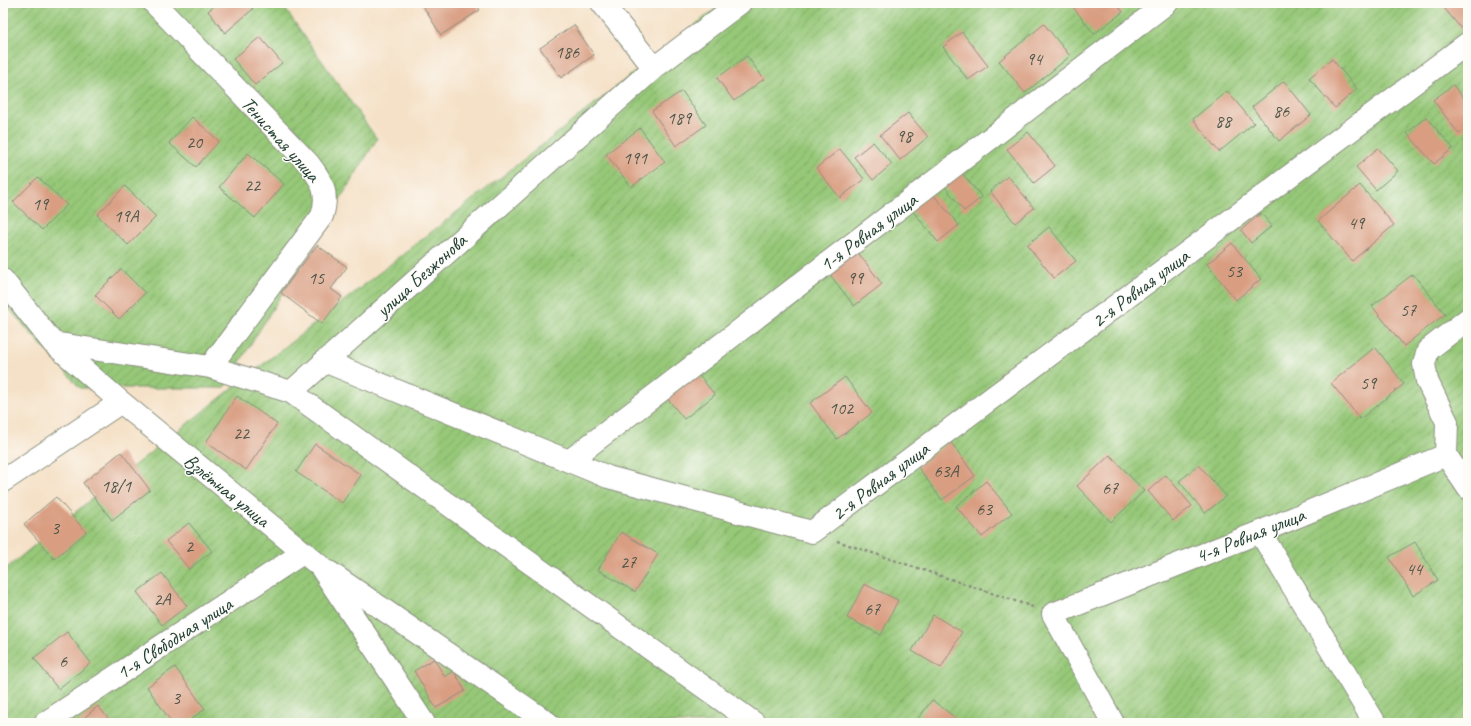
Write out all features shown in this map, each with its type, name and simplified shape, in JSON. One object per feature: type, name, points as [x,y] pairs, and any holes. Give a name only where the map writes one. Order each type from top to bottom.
[{"type":"street","name":"Тенистая улица","points":[[154,3],[309,164],[319,176],[324,190],[326,203],[322,216],[210,367]]},
{"type":"street","points":[[602,3],[654,68]]},
{"type":"street","name":"улица Безжонова","points":[[291,392],[654,68],[740,3]]},
{"type":"street","name":"1-я Ровная улица","points":[[569,461],[1167,3]]},
{"type":"street","name":"2-я Ровная улица","points":[[812,532],[1468,43]]},
{"type":"street","name":"Взлётная улица","points":[[3,280],[53,343],[121,402],[312,559],[424,723]]},
{"type":"street","points":[[1468,319],[1428,350],[1424,364],[1427,381],[1447,422],[1446,455],[1468,488]]},
{"type":"street","points":[[53,343],[210,367],[291,392],[754,723]]},
{"type":"street","points":[[324,361],[608,477],[812,532]]},
{"type":"street","points":[[3,481],[121,402]]},
{"type":"street","name":"4-я Ровная улица","points":[[1053,614],[1260,532],[1446,455]]},
{"type":"street","points":[[1260,532],[1375,723]]},
{"type":"street","points":[[312,559],[533,716],[548,723]]},
{"type":"street","name":"1-я Свободная улица","points":[[44,723],[312,559]]},
{"type":"street","points":[[1053,614],[1113,723]]},
{"type":"path","points":[[812,532],[1053,614]]},
{"type":"green space","points":[[3,3],[281,3],[377,139],[224,388],[80,388],[3,302]]},
{"type":"green space","points":[[723,3],[1468,3],[1468,723],[3,723],[3,571],[94,497]]},
{"type":"building","points":[[218,3],[248,3],[253,9],[225,33],[208,11]]},
{"type":"building","points":[[421,3],[475,3],[480,10],[441,35]]},
{"type":"building","points":[[1078,3],[1116,3],[1123,12],[1094,34],[1073,7]]},
{"type":"building","points":[[1440,3],[1468,3],[1468,29],[1464,32]]},
{"type":"building","points":[[1044,24],[1070,56],[1025,93],[999,61]]},
{"type":"building","points":[[574,25],[594,55],[561,78],[540,48]]},
{"type":"building","points":[[962,32],[988,66],[968,80],[943,47]]},
{"type":"building","points":[[260,37],[282,63],[255,85],[233,59]]},
{"type":"building","points":[[747,56],[764,79],[734,101],[717,78]]},
{"type":"building","points":[[1332,59],[1357,89],[1335,108],[1309,78]]},
{"type":"building","points":[[1284,81],[1311,115],[1279,141],[1252,107]]},
{"type":"building","points":[[1453,85],[1468,104],[1468,127],[1459,134],[1433,100]]},
{"type":"building","points":[[682,91],[706,125],[676,146],[652,111]]},
{"type":"building","points":[[1227,91],[1254,123],[1219,152],[1193,119]]},
{"type":"building","points":[[908,113],[928,137],[900,160],[880,135]]},
{"type":"building","points":[[192,117],[219,141],[196,167],[169,143]]},
{"type":"building","points":[[1426,117],[1453,148],[1434,164],[1407,133]]},
{"type":"building","points":[[640,128],[665,162],[631,187],[606,154]]},
{"type":"building","points":[[1028,132],[1055,166],[1034,183],[1007,149]]},
{"type":"building","points":[[873,142],[892,164],[873,180],[854,157]]},
{"type":"building","points":[[1378,148],[1398,171],[1376,190],[1356,167]]},
{"type":"building","points":[[840,149],[864,179],[840,198],[816,168]]},
{"type":"building","points":[[248,153],[284,184],[255,218],[219,187]]},
{"type":"building","points":[[956,166],[982,197],[964,211],[939,179]]},
{"type":"building","points":[[1008,176],[1034,208],[1015,223],[990,191]]},
{"type":"building","points":[[38,177],[67,205],[42,230],[13,202]]},
{"type":"building","points":[[1360,185],[1394,225],[1352,261],[1318,221]]},
{"type":"building","points":[[125,186],[156,217],[128,245],[97,215]]},
{"type":"building","points":[[931,192],[959,225],[938,242],[911,209]]},
{"type":"building","points":[[1261,213],[1272,226],[1251,243],[1241,230]]},
{"type":"building","points":[[1049,227],[1076,261],[1054,278],[1027,245]]},
{"type":"building","points":[[1232,243],[1261,279],[1236,300],[1207,264]]},
{"type":"building","points":[[317,245],[347,267],[331,289],[342,297],[322,324],[281,293]]},
{"type":"building","points":[[856,250],[882,284],[854,306],[828,272]]},
{"type":"building","points":[[121,269],[145,293],[119,319],[95,295]]},
{"type":"building","points":[[1413,274],[1445,314],[1404,346],[1372,306]]},
{"type":"building","points":[[1375,347],[1404,384],[1360,419],[1331,383]]},
{"type":"building","points":[[694,369],[715,395],[684,419],[663,393]]},
{"type":"building","points":[[845,377],[872,413],[837,439],[810,403]]},
{"type":"building","points":[[237,396],[277,424],[246,470],[206,442]]},
{"type":"building","points":[[950,441],[975,476],[942,500],[917,466]]},
{"type":"building","points":[[315,444],[361,475],[342,503],[296,472]]},
{"type":"building","points":[[121,452],[150,490],[112,520],[83,483]]},
{"type":"building","points":[[1110,455],[1144,491],[1111,522],[1077,486]]},
{"type":"building","points":[[1199,465],[1226,496],[1205,513],[1179,481]]},
{"type":"building","points":[[1166,475],[1192,506],[1173,521],[1148,491]]},
{"type":"building","points":[[986,481],[1012,513],[982,537],[956,506]]},
{"type":"building","points":[[56,497],[86,532],[54,559],[24,524]]},
{"type":"building","points":[[189,523],[212,551],[189,569],[166,541]]},
{"type":"building","points":[[621,532],[658,554],[635,592],[598,570]]},
{"type":"building","points":[[1415,542],[1438,580],[1413,596],[1389,557]]},
{"type":"building","points":[[162,573],[187,606],[162,625],[137,592]]},
{"type":"building","points":[[864,584],[898,600],[881,635],[847,618]]},
{"type":"building","points":[[933,615],[962,632],[941,668],[912,651]]},
{"type":"building","points":[[67,632],[91,663],[58,689],[34,658]]},
{"type":"building","points":[[434,659],[445,677],[454,671],[465,691],[436,708],[414,671]]},
{"type":"building","points":[[175,667],[205,709],[186,723],[172,723],[147,687]]},
{"type":"building","points":[[932,700],[957,719],[954,723],[915,723]]},
{"type":"building","points":[[98,706],[112,723],[78,723]]}]
